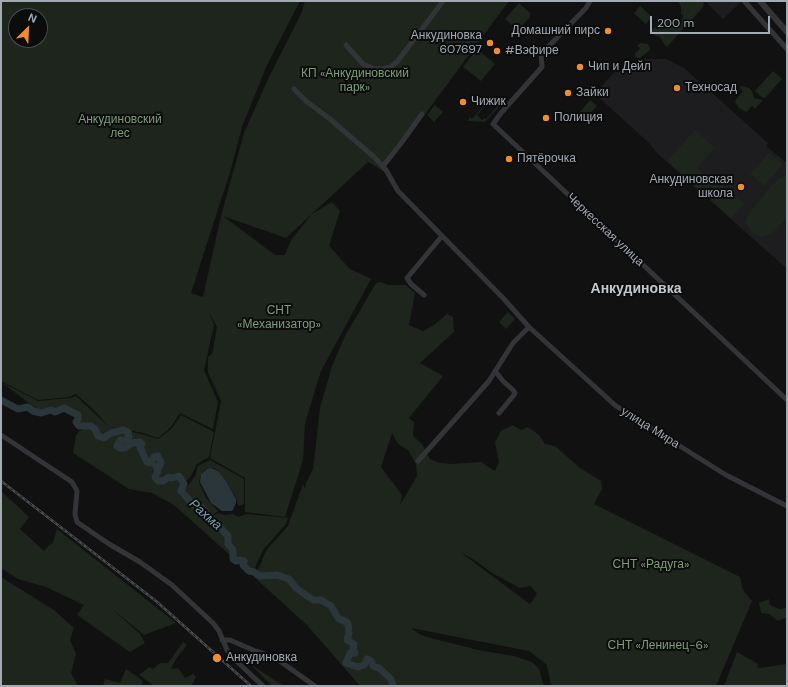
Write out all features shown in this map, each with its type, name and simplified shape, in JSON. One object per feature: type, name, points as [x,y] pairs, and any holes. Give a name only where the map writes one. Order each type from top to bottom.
[{"type":"street","points":[[346,45],[362,64],[375,69],[390,67],[398,62],[443,1]]},
{"type":"street","name":"Черкесская улица","points":[[590,1],[586,8],[541,54],[542,67],[493,124],[787,400]]},
{"type":"street","points":[[760,1],[787,32]]},
{"type":"street","points":[[745,2],[787,50]]},
{"type":"street","name":"улица Мира","points":[[294,89],[306,101],[330,119],[374,157],[383,166],[398,191],[529,327],[616,406],[726,475],[787,506]]},
{"type":"street","points":[[383,166],[422,114]]},
{"type":"street","points":[[424,295],[411,284],[407,278],[442,236]]},
{"type":"street","points":[[418,461],[475,397],[489,380],[513,344],[529,327]]},
{"type":"street","points":[[495,371],[503,381],[514,390],[514,395],[499,413]]},
{"type":"street","points":[[1,435],[72,482],[77,491],[75,514],[77,522],[109,544],[140,562],[172,585],[213,623],[219,631],[222,640],[232,657],[263,686]]},
{"type":"street","points":[[222,640],[230,640],[274,657],[315,686]]},
{"type":"shaded area","points":[[705,1],[742,1],[723,19]]},
{"type":"shaded area","name":"Анкудиновская школа","points":[[645,59],[666,59],[684,68],[768,143],[766,146],[787,163],[787,269],[658,154],[648,142],[595,94],[615,71]]},
{"type":"shaded area","points":[[210,468],[219,472],[236,499],[233,510],[222,511],[211,503],[200,482],[201,474]]},
{"type":"green space","points":[[1,1],[300,1],[267,65],[242,127],[231,169],[191,293],[203,297],[221,216],[244,133],[269,77],[301,14],[305,1],[509,1],[383,171],[368,162],[286,238],[223,216],[275,255],[285,255],[291,240],[312,214],[332,202],[340,211],[329,246],[350,269],[371,279],[321,371],[305,423],[303,460],[285,517],[245,512],[245,478],[210,458],[221,401],[208,372],[208,357],[212,354],[217,327],[209,313],[214,325],[204,370],[218,402],[213,429],[180,413],[171,427],[158,438],[143,433],[108,426],[94,410],[76,394],[68,397],[38,400],[1,381]]},
{"type":"green space","points":[[678,1],[702,1],[704,3],[703,7],[668,46],[666,46],[659,36],[656,36],[652,32],[652,30],[660,22],[663,23],[672,20],[676,22],[682,20],[683,16],[681,14],[681,7]]},
{"type":"green space","points":[[519,3],[530,13],[530,17],[520,28],[515,28],[505,19]]},
{"type":"green space","points":[[640,6],[652,17],[646,24],[634,13]]},
{"type":"green space","points":[[640,43],[648,44],[650,49],[638,58],[635,57],[635,54],[640,48],[637,46]]},
{"type":"green space","points":[[477,49],[495,64],[481,81],[463,67]]},
{"type":"green space","points":[[773,71],[782,79],[764,99],[755,91]]},
{"type":"green space","points":[[741,86],[749,88],[752,91],[754,98],[763,100],[755,109],[752,106],[746,112],[739,108],[736,104],[735,101],[743,91],[740,88]]},
{"type":"green space","points":[[489,100],[477,115],[482,120],[484,118],[486,119],[497,107],[495,106],[496,105],[499,107],[485,122],[468,121],[470,117],[472,119]]},
{"type":"green space","points":[[590,100],[597,106],[585,119],[579,113]]},
{"type":"green space","points":[[435,105],[443,112],[434,122],[427,115]]},
{"type":"green space","points":[[695,130],[715,148],[697,168],[714,182],[703,194],[667,161]]},
{"type":"green space","points":[[769,153],[783,164],[764,186],[750,174]]},
{"type":"green space","points":[[787,176],[787,217],[772,234],[761,237],[751,233],[745,222],[748,214],[777,180]]},
{"type":"green space","points":[[717,180],[744,204],[731,218],[705,194]]},
{"type":"green space","points":[[380,282],[388,285],[406,285],[415,293],[409,325],[423,331],[434,325],[447,314],[453,317],[454,332],[420,363],[443,376],[409,418],[414,422],[413,436],[422,444],[430,459],[440,463],[452,464],[481,462],[495,471],[499,462],[495,442],[501,431],[513,425],[521,430],[528,427],[539,435],[545,444],[555,446],[580,468],[601,481],[602,489],[594,504],[740,577],[743,590],[752,601],[716,686],[551,686],[547,665],[529,651],[411,628],[421,635],[431,638],[478,650],[514,656],[532,662],[539,669],[544,686],[395,686],[393,679],[380,667],[373,665],[372,660],[366,658],[363,664],[358,666],[348,662],[350,655],[356,654],[354,649],[355,643],[348,640],[351,633],[349,622],[338,617],[332,605],[322,599],[313,599],[297,588],[289,578],[277,574],[261,575],[257,572],[267,549],[288,526],[303,484],[305,489],[306,483],[313,469],[320,408],[332,366],[345,336],[376,283]],"holes":[[[392,433],[398,444],[408,450],[416,464],[417,476],[400,505],[402,495],[381,467]],[[460,552],[476,561],[492,573],[520,588],[531,586],[537,594],[530,604]]]},
{"type":"green space","points":[[508,312],[515,319],[506,329],[499,322]]},
{"type":"green space","points":[[1,382],[38,401],[70,398],[76,396],[108,426],[120,429],[109,432],[103,436],[99,434],[96,427],[90,424],[81,425],[78,422],[80,419],[79,414],[63,407],[41,412]]},
{"type":"green space","points":[[181,415],[214,432],[209,457],[197,464],[191,476],[185,482],[179,475],[168,476],[161,479],[158,476],[158,469],[162,467],[159,455],[155,455],[149,460],[142,447],[143,445],[141,441],[134,441],[125,446],[121,445],[122,443],[128,442],[132,436],[130,431],[158,439],[172,428]]},
{"type":"green space","points":[[88,427],[94,430],[97,438],[104,441],[113,434],[124,433],[127,436],[125,439],[119,439],[115,446],[120,450],[125,450],[134,445],[139,445],[138,447],[146,463],[151,464],[157,459],[158,464],[155,466],[156,471],[154,477],[156,481],[160,483],[170,479],[179,478],[182,485],[179,491],[193,505],[200,509],[227,537],[227,544],[231,551],[231,556],[174,505],[152,493],[129,489],[73,453],[76,435],[78,432]]},
{"type":"green space","points":[[210,460],[244,479],[244,504],[238,506],[236,498],[226,481],[214,468],[204,470],[201,474],[199,482],[206,498],[218,511],[213,515],[190,499],[184,491],[195,476],[198,466]]},
{"type":"green space","points":[[1,491],[29,517],[20,529],[44,551],[53,543],[57,529],[176,623],[144,635],[111,608],[140,634],[145,643],[130,652],[77,615],[84,605],[46,587],[18,579],[1,568]]},
{"type":"green space","points":[[218,513],[225,515],[233,514],[238,517],[247,514],[288,518],[286,524],[263,550],[254,570],[249,570],[245,565],[245,561],[234,557],[233,549],[229,544],[229,536],[212,517]]},
{"type":"green space","points":[[255,574],[259,577],[269,578],[277,576],[288,580],[295,589],[312,601],[321,602],[330,607],[333,614],[346,624],[348,633],[346,640],[352,645],[351,649],[353,651],[349,653],[345,664],[358,669],[365,666],[367,661],[370,662],[372,667],[379,669],[390,681],[392,686],[360,686],[307,625],[254,577]]},
{"type":"green space","points":[[1,577],[54,610],[74,628],[70,640],[76,654],[71,673],[78,686],[1,686]]},
{"type":"green space","points":[[769,599],[770,605],[779,609],[787,608],[787,617],[778,621],[769,614],[761,613],[759,603]]},
{"type":"green space","points":[[183,642],[187,645],[176,659],[171,669],[178,668],[185,678],[193,674],[196,677],[191,686],[154,686],[139,675],[149,667],[153,669],[160,663],[168,663]]},
{"type":"green space","points":[[737,652],[758,664],[757,667],[760,668],[787,664],[787,686],[724,686]]},
{"type":"green space","points":[[250,664],[284,686],[272,686]]},
{"type":"green space","points":[[126,669],[142,680],[142,686],[103,686],[105,679],[120,683]]},
{"type":"waterway","name":"Рахма","points":[[1,400],[18,409],[28,407],[33,411],[41,413],[51,410],[55,412],[64,408],[78,415],[76,422],[79,426],[91,426],[95,429],[98,436],[104,438],[111,433],[123,430],[128,432],[129,437],[126,441],[120,440],[117,446],[120,448],[125,448],[132,443],[140,442],[142,444],[140,447],[147,462],[150,463],[154,457],[158,456],[161,462],[160,466],[156,466],[158,471],[155,477],[158,481],[163,481],[169,477],[172,478],[179,476],[184,484],[181,491],[194,505],[201,507],[228,536],[228,544],[233,550],[233,559],[236,561],[244,561],[243,565],[249,571],[260,576],[277,575],[289,579],[296,588],[313,600],[321,600],[331,606],[338,618],[348,623],[349,633],[347,640],[354,644],[353,649],[355,653],[350,653],[346,663],[358,667],[364,665],[367,659],[371,661],[373,666],[379,668],[391,679],[393,686]]},
{"type":"railway","points":[[1,481],[156,601],[251,686]]},
{"type":"place","name":"Домашний пирс","points":[[608,31]]},
{"type":"place","name":"Анкудиновка 607697","points":[[490,43]]},
{"type":"place","name":"#Вэфире","points":[[497,51]]},
{"type":"place","name":"Чип и Дейл","points":[[580,67]]},
{"type":"place","name":"Техносад","points":[[677,88]]},
{"type":"place","name":"Зайки","points":[[568,93]]},
{"type":"place","name":"Чижик","points":[[463,102]]},
{"type":"place","name":"Полиция","points":[[546,118]]},
{"type":"place","name":"Пятёрочка","points":[[509,159]]},
{"type":"place","name":"Анкудиновская школа","points":[[741,187]]},
{"type":"place","name":"Анкудиновка","points":[[217,658]]},
{"type":"district","name":"Анкудиновка","points":[[636,289]]},
{"type":"park label","name":"КП «Анкудиновский парк»","points":[[355,81]]},
{"type":"park label","name":"Анкудиновский лес","points":[[120,127]]},
{"type":"park label","name":"СНТ «Механизатор»","points":[[279,318]]},
{"type":"park label","name":"СНТ «Радуга»","points":[[651,565]]},
{"type":"park label","name":"СНТ «Ленинец-6»","points":[[658,646]]}]
